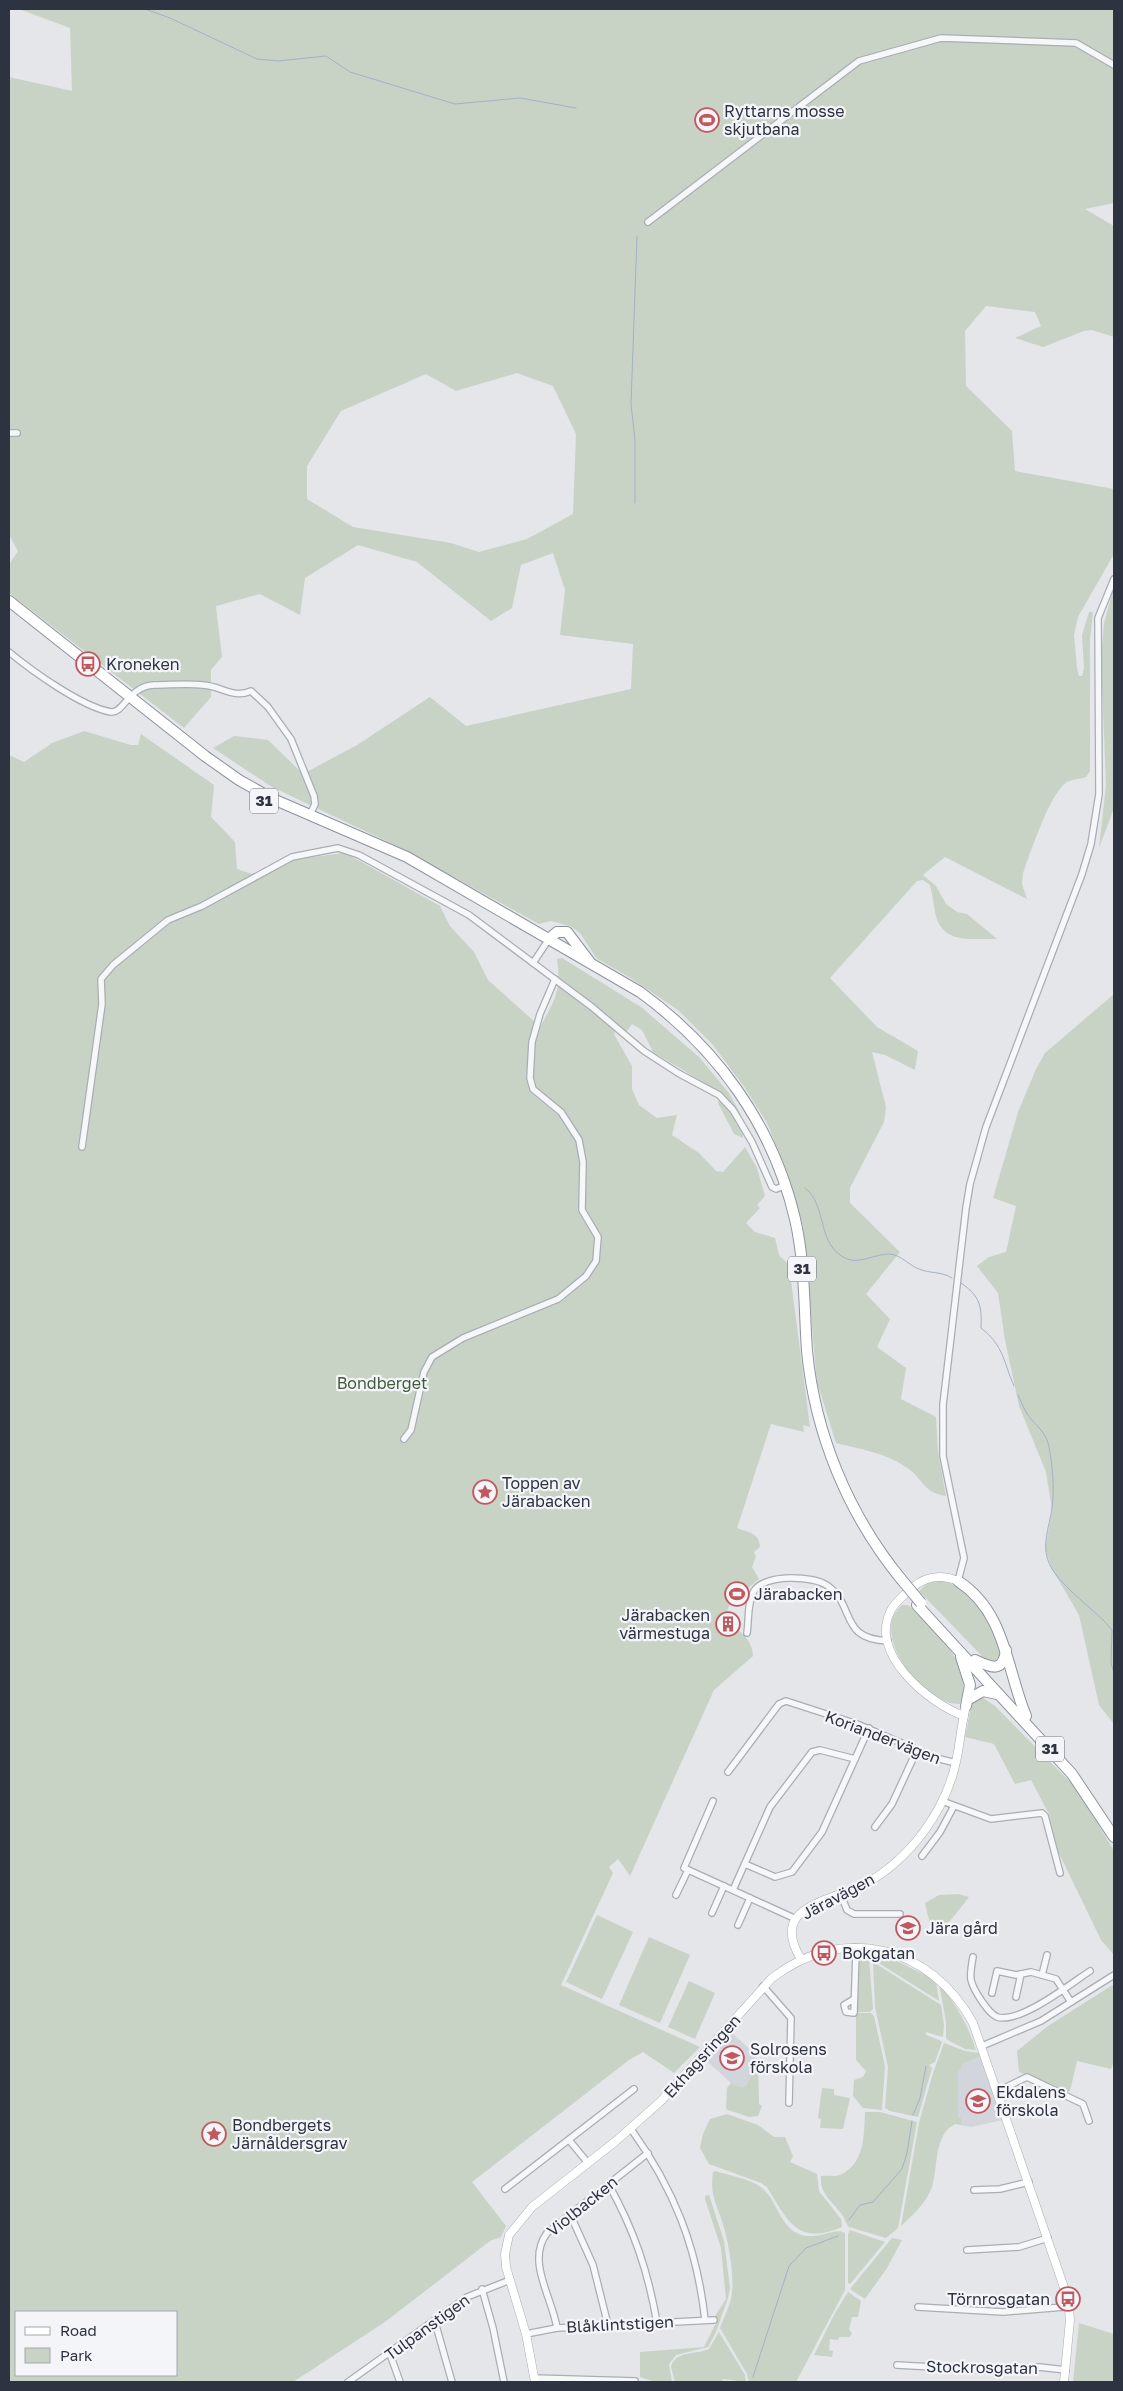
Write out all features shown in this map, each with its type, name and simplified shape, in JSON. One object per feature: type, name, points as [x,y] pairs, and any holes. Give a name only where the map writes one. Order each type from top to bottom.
[{"type":"highway","name":"31","points":[[9,601],[217,773],[251,794],[404,862],[592,964],[646,997],[694,1038],[732,1081],[766,1137],[786,1187],[796,1227],[802,1271],[809,1368],[822,1426],[837,1472],[852,1504],[899,1581]]},
{"type":"highway","name":"31","points":[[9,608],[127,699],[227,772],[260,792],[407,857],[638,997],[668,1020],[702,1053],[726,1082],[749,1116],[781,1187],[794,1245],[805,1372],[818,1430],[845,1501],[874,1551],[960,1652],[1072,1774],[1114,1837]]},
{"type":"highway","points":[[548,941],[556,932],[567,932],[592,964]]},
{"type":"highway","points":[[958,1581],[973,1592],[989,1610],[1006,1650],[1015,1688],[1026,1716]]},
{"type":"highway","name":"31","points":[[919,1604],[974,1660],[1080,1776],[1114,1828]]},
{"type":"highway","points":[[974,1660],[991,1667],[997,1667],[1002,1663],[1006,1650]]},
{"type":"highway","points":[[960,1652],[969,1679],[966,1707]]},
{"type":"highway","points":[[966,1707],[982,1691],[1000,1696]]},
{"type":"street","points":[[648,222],[859,60],[941,38],[1076,43],[1114,64]]},
{"type":"street","points":[[9,433],[16,432]]},
{"type":"street","points":[[966,1707],[939,1704],[921,1692],[904,1673],[888,1641],[887,1620],[897,1601],[925,1579],[942,1577],[958,1581],[964,1558],[943,1456],[942,1404],[966,1208],[970,1184],[986,1126],[1082,874],[1091,844],[1099,794],[1098,618],[1114,579]]},
{"type":"street","points":[[9,652],[87,704],[114,712],[140,688],[146,685],[203,685],[235,694],[251,691],[268,707],[291,739],[314,796],[315,804],[310,814]]},
{"type":"street","points":[[82,1147],[102,1004],[102,979],[113,965],[168,920],[202,906],[292,857],[338,848],[359,855],[469,915],[592,1007],[644,1051],[727,1102],[752,1142],[772,1187],[776,1189],[781,1187]]},
{"type":"street","points":[[533,964],[548,941]]},
{"type":"street","points":[[404,1439],[411,1430],[424,1372],[432,1357],[463,1338],[558,1299],[586,1276],[596,1261],[598,1236],[582,1210],[583,1162],[579,1140],[561,1112],[533,1089],[530,1078],[532,1042],[540,1014],[555,979]]},
{"type":"street","points":[[747,1633],[751,1599],[758,1586],[774,1580],[806,1578],[822,1582],[833,1590],[852,1624],[862,1635],[872,1640],[888,1641]]},
{"type":"street","name":"Koriandervägen","points":[[728,1772],[782,1701],[869,1728],[936,1758],[956,1763]]},
{"type":"street","name":"Järavägen","points":[[801,1959],[792,1936],[796,1919],[807,1909],[866,1883],[904,1855],[923,1833],[942,1801],[956,1763],[966,1707]]},
{"type":"street","points":[[745,1864],[774,1877],[792,1872],[822,1832],[869,1728]]},
{"type":"street","points":[[733,1890],[770,1807],[812,1752],[820,1750],[855,1759]]},
{"type":"street","points":[[875,1827],[892,1804],[917,1750]]},
{"type":"street","points":[[713,1801],[684,1868],[796,1919]]},
{"type":"street","points":[[942,1801],[991,1819],[1042,1813],[1045,1816],[1060,1873]]},
{"type":"street","points":[[922,1856],[940,1832],[954,1806]]},
{"type":"street","points":[[676,1895],[688,1870]]},
{"type":"street","points":[[712,1913],[724,1886]]},
{"type":"street","points":[[841,1895],[848,1910],[854,1914],[900,1914]]},
{"type":"street","points":[[738,1925],[750,1898]]},
{"type":"street","points":[[854,1999],[855,1948]]},
{"type":"street","name":"Ekhagsringen","points":[[534,2380],[526,2334],[510,2280],[505,2254],[515,2225],[532,2207],[630,2129],[677,2085],[763,1986],[783,1969],[801,1959],[836,1949],[855,1948],[898,1954],[930,1970],[954,1992],[964,2006],[982,2046],[998,2091],[1070,2308],[1064,2382]]},
{"type":"street","points":[[1042,1975],[1047,1955]]},
{"type":"street","points":[[973,1957],[971,1984],[985,2007],[994,2016],[1008,2017],[1031,2009],[1090,1972]]},
{"type":"street","points":[[992,1993],[997,1971],[1016,1975],[1030,1972],[1056,1979],[1072,2002]]},
{"type":"street","points":[[1016,1996],[1021,1974]]},
{"type":"street","points":[[982,2046],[1041,2022],[1114,1975]]},
{"type":"street","points":[[763,1986],[791,2018],[788,2103]]},
{"type":"street","points":[[998,2091],[1027,2077],[1083,2104],[1089,2121]]},
{"type":"street","points":[[505,2189],[634,2089]]},
{"type":"street","points":[[630,2129],[648,2154],[670,2192],[691,2244],[700,2283],[705,2320]]},
{"type":"street","points":[[569,2140],[588,2163]]},
{"type":"street","name":"Violbacken","points":[[557,2328],[539,2266],[538,2252],[547,2233],[648,2154]]},
{"type":"street","points":[[974,2190],[1000,2189],[1029,2182]]},
{"type":"street","points":[[609,2185],[631,2226],[644,2264],[657,2322]]},
{"type":"street","points":[[570,2214],[594,2265],[608,2325]]},
{"type":"street","points":[[967,2250],[1019,2247],[1048,2238]]},
{"type":"street","name":"Tulpanstigen","points":[[348,2382],[435,2322],[467,2297],[482,2289],[510,2280]]},
{"type":"street","points":[[482,2289],[493,2328],[504,2382]]},
{"type":"street","points":[[918,2307],[1003,2312],[1070,2308]]},
{"type":"street","name":"Blåklintstigen","points":[[526,2334],[557,2328],[714,2320]]},
{"type":"street","points":[[435,2322],[452,2382]]},
{"type":"street","points":[[390,2354],[400,2382]]},
{"type":"street","name":"Stockrosgatan","points":[[898,2365],[987,2370],[1035,2367],[1066,2370]]},
{"type":"street","points":[[534,2380],[635,2381]]},
{"type":"shaded area","name":"Solrosens förskola","points":[[730,2031],[757,2056],[756,2065],[746,2086],[740,2087],[731,2083],[706,2060]]},
{"type":"shaded area","name":"Ekdalens förskola","points":[[981,2056],[1003,2120],[971,2127],[961,2125],[961,2118],[958,2117],[958,2073],[963,2064]]},
{"type":"green space","points":[[19,9],[1114,9],[1114,203],[1085,209],[1114,226],[1114,337],[1092,330],[1084,331],[1043,347],[1015,338],[1041,326],[1035,312],[986,306],[965,331],[966,386],[1012,431],[1015,471],[1114,489],[1114,554],[1078,617],[1074,635],[1077,668],[1079,676],[1082,676],[1084,668],[1082,635],[1089,612],[1093,612],[1090,640],[1090,771],[1086,777],[1067,782],[1060,788],[1047,811],[1023,873],[1022,884],[1027,899],[945,857],[923,875],[936,886],[946,904],[957,912],[967,914],[997,939],[960,938],[946,932],[936,916],[930,885],[923,880],[917,881],[830,978],[877,1027],[918,1051],[915,1070],[885,1055],[872,1052],[886,1107],[884,1122],[850,1188],[850,1203],[900,1252],[866,1294],[890,1319],[877,1347],[906,1368],[901,1399],[936,1417],[938,1452],[946,1496],[932,1492],[912,1471],[890,1458],[836,1443],[817,1382],[803,1227],[787,1172],[767,1123],[745,1088],[713,1045],[678,1010],[632,979],[596,958],[580,933],[570,926],[551,921],[539,924],[401,848],[272,787],[213,748],[234,736],[268,740],[303,774],[357,745],[430,697],[466,726],[631,689],[633,644],[560,635],[565,590],[553,553],[521,565],[512,608],[491,621],[417,562],[358,545],[305,578],[300,615],[260,594],[216,606],[222,657],[211,670],[211,697],[184,728],[9,593],[9,565],[18,551],[9,535],[9,77],[72,91],[70,28]],"holes":[[[517,373],[553,386],[576,434],[573,514],[527,539],[479,552],[451,543],[353,527],[307,499],[307,466],[341,411],[426,374],[456,391]]]},
{"type":"green space","points":[[1114,587],[1114,808],[1099,848],[1106,785],[1101,660],[1104,623]]},
{"type":"green space","name":"Bondberget","points":[[84,731],[131,745],[138,745],[141,734],[214,785],[211,817],[235,842],[237,869],[252,874],[292,860],[343,853],[360,861],[440,906],[450,926],[474,952],[488,980],[536,1023],[539,1029],[556,996],[558,980],[557,959],[562,958],[641,1007],[699,1057],[729,1093],[741,1115],[743,1138],[734,1134],[718,1103],[721,1093],[653,1052],[642,1030],[632,1024],[627,1031],[614,1029],[615,1036],[632,1066],[632,1089],[639,1105],[657,1118],[677,1115],[672,1135],[699,1153],[716,1171],[723,1172],[745,1147],[757,1168],[765,1196],[757,1205],[760,1208],[746,1223],[755,1232],[775,1238],[779,1255],[789,1265],[810,1427],[803,1425],[804,1432],[771,1424],[737,1528],[758,1538],[760,1547],[754,1552],[756,1556],[752,1567],[759,1579],[748,1588],[744,1599],[737,1593],[733,1596],[723,1621],[739,1631],[747,1639],[753,1656],[714,1690],[630,1876],[618,1859],[609,1867],[613,1873],[561,1985],[700,2047],[674,2073],[643,2052],[629,2060],[472,2182],[506,2226],[501,2237],[490,2241],[385,2322],[293,2382],[9,2382],[9,755],[24,762],[52,743]]},
{"type":"green space","points":[[1114,994],[1114,1724],[1099,1705],[1079,1615],[1052,1569],[1045,1549],[1052,1510],[1046,1472],[1019,1406],[1005,1340],[998,1293],[977,1266],[989,1257],[1006,1252],[1016,1206],[993,1198],[1018,1112],[1036,1069],[1045,1053]]},
{"type":"green space","points":[[939,1580],[966,1592],[978,1603],[996,1632],[1000,1651],[998,1658],[991,1662],[984,1658],[919,1591],[930,1581]]},
{"type":"green space","points":[[902,1605],[908,1605],[950,1649],[962,1675],[963,1689],[960,1704],[947,1702],[922,1686],[900,1659],[894,1645],[891,1630],[893,1617]]},
{"type":"green space","points":[[978,1697],[995,1706],[1077,1789],[1114,1851],[1114,1955],[1101,1940],[1056,1847],[1049,1814],[1031,1780],[1015,1784],[994,1744],[965,1737],[972,1702]]},
{"type":"green space","points":[[959,1894],[969,1897],[950,1921],[932,1933],[925,1903],[939,1895]]},
{"type":"green space","points":[[597,1915],[633,1932],[602,1999],[566,1982]]},
{"type":"green space","points":[[649,1937],[690,1955],[660,2023],[619,2005]]},
{"type":"green space","points":[[859,1955],[869,1957],[873,2009],[870,2012],[856,2012]]},
{"type":"green space","points":[[872,1956],[897,1961],[933,1979],[936,1982],[939,2001],[874,1960]]},
{"type":"green space","points":[[873,1962],[941,2005],[944,2025],[943,2037],[926,2032],[926,2035],[942,2042],[935,2062],[929,2065],[932,2068],[918,2117],[890,2111],[885,2108],[888,2067],[875,2007]]},
{"type":"green space","points":[[689,1981],[715,1993],[695,2039],[668,2027]]},
{"type":"green space","points":[[939,1984],[961,2015],[976,2050],[965,2049],[946,2039],[946,2021]]},
{"type":"green space","points":[[1114,1984],[1114,2061],[1111,2069],[1077,2061],[1070,2091],[1065,2093],[1019,2072],[1017,2051],[1048,2026]]},
{"type":"green space","points":[[856,2013],[871,2013],[874,2016],[885,2066],[882,2110],[863,2108],[853,2096],[854,2080],[863,2077],[866,2071],[856,2060]]},
{"type":"green space","points":[[944,2043],[965,2051],[979,2053],[981,2056],[963,2064],[958,2073],[958,2117],[961,2118],[961,2125],[955,2124],[943,2135],[930,2193],[919,2208],[901,2226],[919,2123],[933,2073]]},
{"type":"green space","points":[[758,2062],[759,2104],[762,2106],[758,2116],[749,2117],[726,2109],[727,2088],[731,2083],[740,2087],[746,2086]]},
{"type":"green space","points":[[822,2088],[834,2089],[834,2095],[850,2098],[843,2129],[820,2128],[821,2119],[818,2118]]},
{"type":"green space","points":[[865,2112],[880,2112],[917,2122],[898,2228],[886,2238],[849,2227],[841,2213],[824,2192],[821,2182],[821,2176],[840,2175],[854,2164],[862,2148]]},
{"type":"green space","points":[[727,2114],[758,2125],[774,2137],[785,2137],[793,2156],[790,2162],[817,2174],[819,2191],[841,2219],[842,2227],[814,2234],[804,2232],[788,2220],[767,2187],[761,2183],[709,2164],[700,2148],[703,2134],[710,2119]]},
{"type":"green space","points":[[713,2172],[745,2180],[762,2188],[786,2224],[797,2233],[804,2236],[817,2236],[836,2231],[845,2233],[845,2290],[796,2382],[749,2382],[747,2374],[720,2328],[730,2301],[732,2277],[730,2253],[725,2231],[713,2196],[712,2181]]},
{"type":"green space","points":[[709,2195],[724,2241],[730,2288],[716,2332],[708,2347],[676,2355],[669,2364],[672,2382],[655,2382],[640,2377],[640,2352],[704,2347],[716,2323],[715,2316],[726,2299],[721,2248],[705,2199],[705,2196]]},
{"type":"green space","points":[[850,2230],[885,2242],[850,2284],[848,2283],[848,2234]]},
{"type":"green space","points":[[892,2238],[902,2240],[887,2268],[865,2299],[850,2289]]},
{"type":"green space","points":[[848,2292],[861,2301],[858,2317],[852,2317],[849,2329],[852,2334],[849,2337],[839,2337],[838,2340],[830,2339],[829,2350],[833,2351],[832,2357],[814,2355],[834,2315]]},
{"type":"green space","points":[[1079,2323],[1114,2334],[1114,2382],[1073,2382]]},
{"type":"green space","points":[[719,2332],[745,2375],[746,2382],[723,2379],[722,2382],[675,2382],[671,2367],[677,2358],[682,2355],[709,2349]]},
{"type":"waterway","points":[[145,9],[170,18],[257,59],[278,61],[326,56],[350,72],[455,104],[520,98],[576,108]]},
{"type":"waterway","points":[[635,503],[635,440],[631,404],[637,236]]},
{"type":"waterway","points":[[805,1188],[817,1204],[826,1235],[837,1253],[852,1260],[862,1260],[884,1254],[894,1255],[919,1269],[944,1274],[952,1278]]},
{"type":"waterway","points":[[961,1283],[972,1292],[979,1302],[981,1328],[999,1348],[1014,1386]]},
{"type":"waterway","points":[[1018,1395],[1025,1410],[1044,1434],[1048,1443],[1053,1475],[1052,1508],[1046,1538],[1048,1560],[1063,1583],[1112,1630],[1111,1663],[1114,1673]]},
{"type":"waterway","points":[[913,2115],[920,2098],[926,2066]]},
{"type":"waterway","points":[[849,2220],[860,2205],[873,2202],[902,2169],[907,2153],[912,2121]]},
{"type":"waterway","points":[[753,2377],[789,2266],[806,2248],[838,2236]]},
{"type":"place","name":"Ryttarns mosse skjutbana","points":[[707,120]]},
{"type":"place","name":"Kroneken","points":[[88,664]]},
{"type":"place","name":"Toppen av Järabacken","points":[[485,1492]]},
{"type":"place","name":"Järabacken","points":[[737,1594]]},
{"type":"place","name":"Järabacken värmestuga","points":[[728,1624]]},
{"type":"place","name":"Jära gård","points":[[908,1928]]},
{"type":"place","name":"Bokgatan","points":[[824,1953]]},
{"type":"place","name":"Solrosens förskola","points":[[732,2058]]},
{"type":"place","name":"Ekdalens förskola","points":[[978,2101]]},
{"type":"place","name":"Bondbergets Järnåldersgrav","points":[[214,2134]]},
{"type":"place","name":"Törnrosgatan","points":[[1068,2299]]}]
